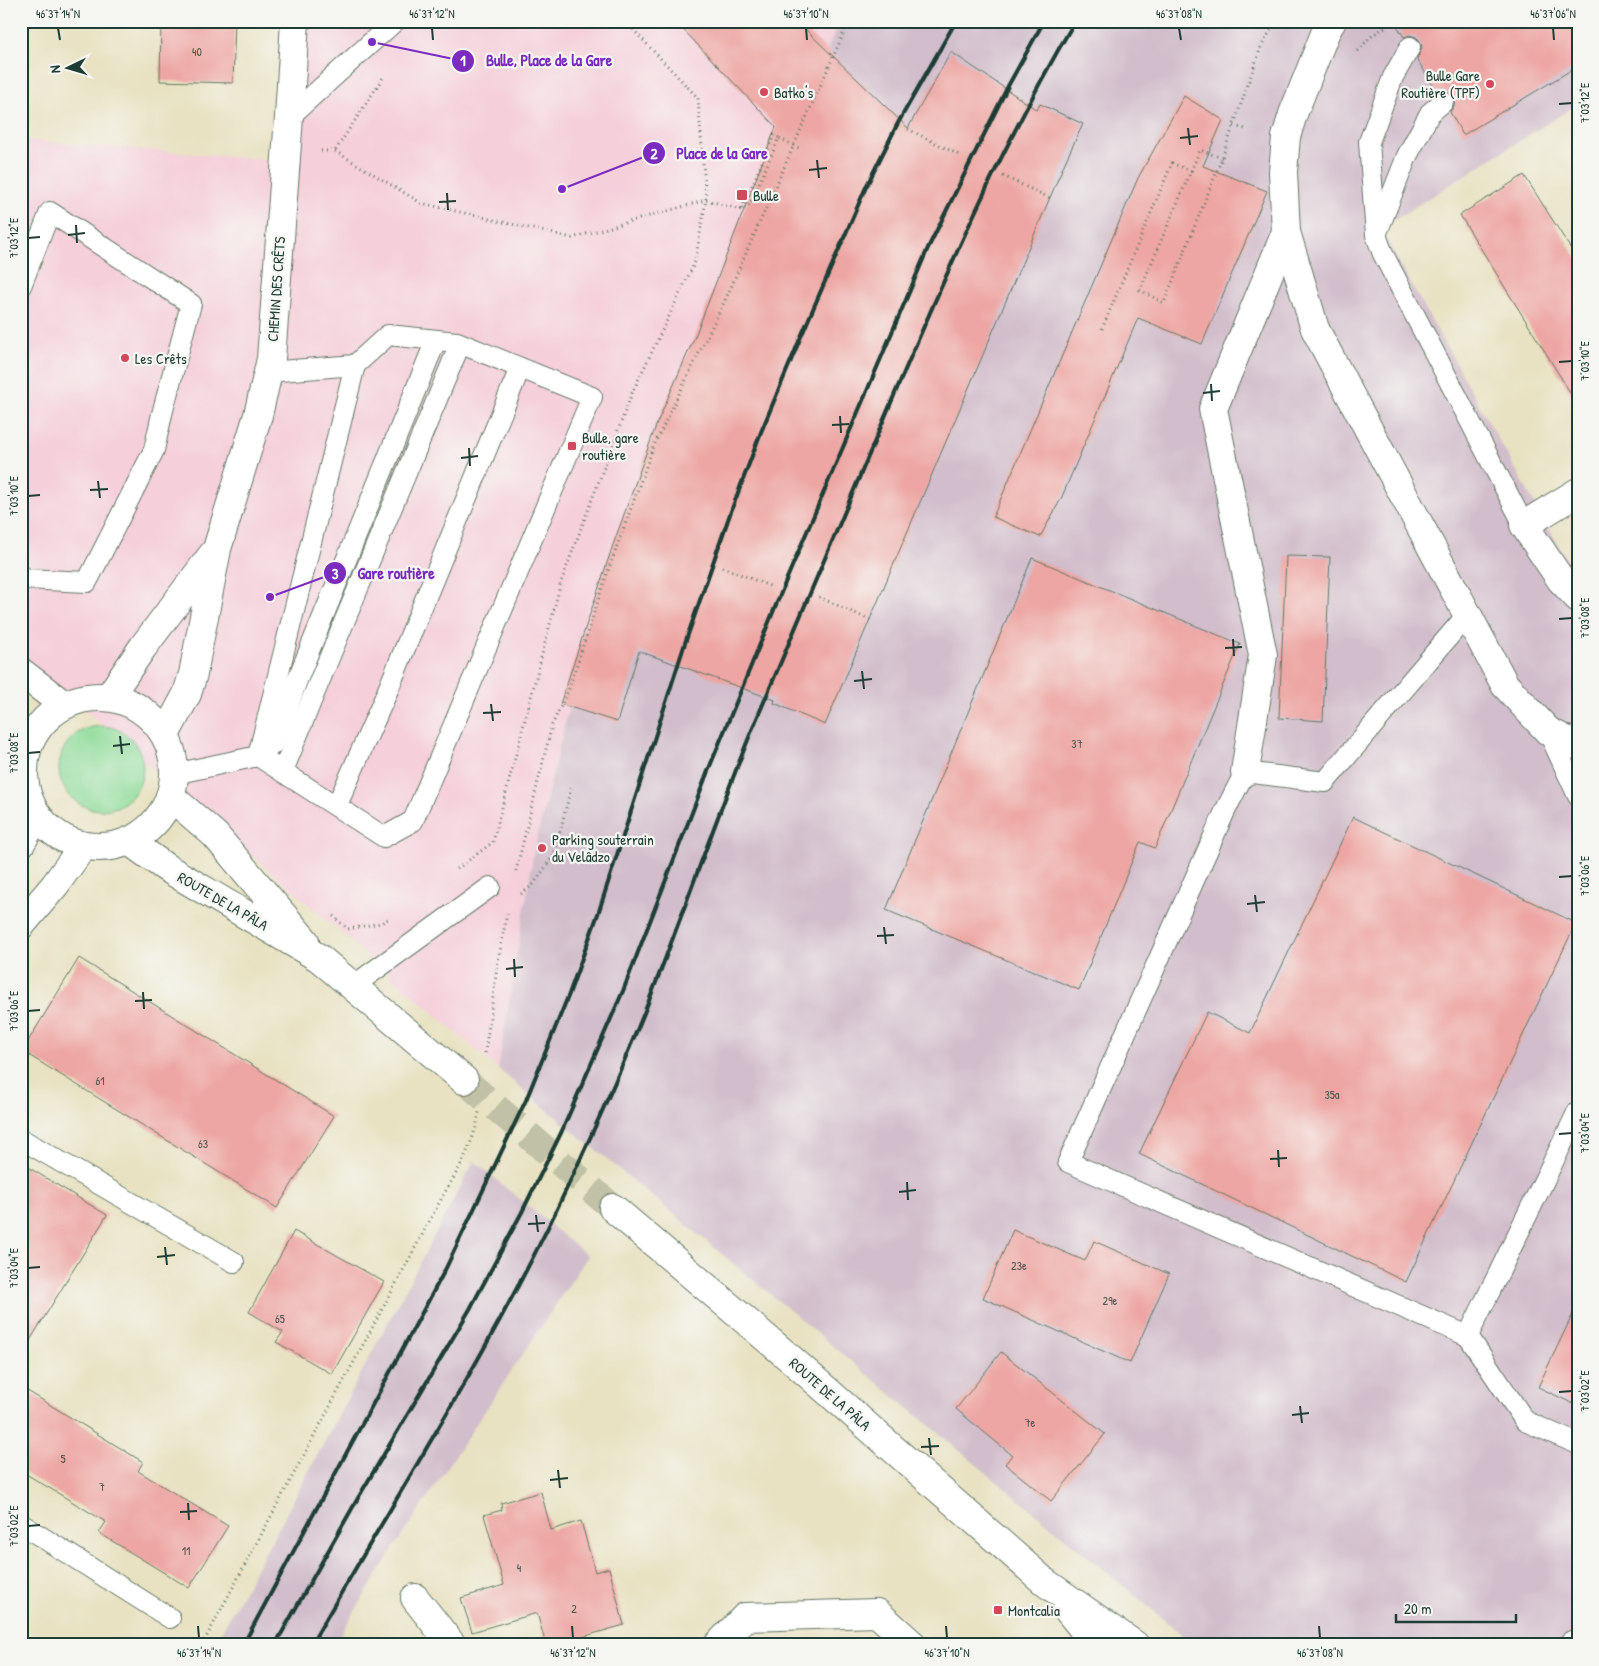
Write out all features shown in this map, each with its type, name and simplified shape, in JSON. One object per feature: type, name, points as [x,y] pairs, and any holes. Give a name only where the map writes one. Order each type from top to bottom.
[{"type":"street","name":"CHEMIN DES CRÊTS","points":[[165,735],[187,694],[193,674],[217,549],[258,415],[271,360],[295,21]]},
{"type":"street","points":[[1332,21],[1326,31],[1292,114],[1286,137],[1283,172],[1286,232],[1315,329],[1505,685],[1548,731],[1578,746]]},
{"type":"street","points":[[1244,772],[1263,655],[1213,409],[1286,232]]},
{"type":"street","points":[[1578,492],[1524,525],[1561,580],[1578,598]]},
{"type":"street","name":"CHEMIN DES CRÊTS","points":[[109,697],[143,647],[217,549]]},
{"type":"street","points":[[21,672],[64,705]]},
{"type":"street","points":[[109,697],[127,702],[145,712],[160,727],[171,749],[172,785],[162,813],[146,831],[129,841],[103,847],[83,846],[60,836],[50,829],[37,815],[24,782],[24,746],[40,724],[55,710],[80,698],[109,697]]},
{"type":"street","name":"ROUTE DE LA PÂLA","points":[[172,785],[319,958]]},
{"type":"street","points":[[21,843],[37,815]]},
{"type":"street","name":"ROUTE DE LA PÂLA","points":[[129,841],[165,867],[319,958],[464,1080]]},
{"type":"street","points":[[21,925],[83,846]]},
{"type":"street","name":"ROUTE DE LA PÂLA","points":[[614,1208],[1046,1583],[1134,1645]]},
{"type":"street","name":"ROUTE DE LA PÂLA","points":[[1046,1583],[1096,1645]]},
{"type":"street","points":[[415,1598],[452,1645]]},
{"type":"street","points":[[718,1645],[745,1616],[877,1613],[912,1645]]},
{"type":"street","points":[[1573,1645],[1578,1643]]},
{"type":"lane","points":[[289,117],[395,21]]},
{"type":"lane","points":[[1410,47],[1393,77],[1369,142],[1376,234],[1383,254],[1524,525]]},
{"type":"lane","points":[[1376,234],[1407,156],[1430,112],[1443,102]]},
{"type":"lane","points":[[21,286],[50,212],[191,304],[154,450],[87,582],[26,579],[21,575]]},
{"type":"lane","points":[[388,335],[436,340],[460,344],[592,397],[413,821],[384,837],[337,805],[258,756],[355,365],[388,335]]},
{"type":"lane","points":[[172,785],[258,756],[272,745],[436,340]]},
{"type":"lane","points":[[283,771],[460,344]]},
{"type":"lane","points":[[268,372],[355,365]]},
{"type":"lane","points":[[337,805],[385,697],[520,368]]},
{"type":"lane","points":[[1467,615],[1325,782],[1244,772],[1068,1162],[1468,1336],[1525,1421],[1578,1444]]},
{"type":"lane","points":[[1548,731],[1578,796]]},
{"type":"lane","points":[[353,986],[490,887]]},
{"type":"lane","points":[[1468,1336],[1578,1111]]},
{"type":"lane","points":[[21,1139],[234,1262]]},
{"type":"lane","points":[[21,1524],[170,1618]]},
{"type":"path","points":[[625,21],[698,98],[706,200]]},
{"type":"path","points":[[793,146],[849,21]]},
{"type":"path","points":[[1222,158],[1200,150],[1140,290],[1164,303],[1222,158],[1261,47],[1276,21]]},
{"type":"path","points":[[335,151],[384,76]]},
{"type":"path","points":[[1234,126],[1245,129]]},
{"type":"path","points":[[908,129],[961,156]]},
{"type":"path","points":[[742,210],[774,135],[800,149]]},
{"type":"path","points":[[742,210],[750,204],[779,138]]},
{"type":"path","points":[[318,151],[335,151],[421,203],[572,238],[706,200],[742,210]]},
{"type":"path","points":[[1102,329],[1172,163],[1190,171]]},
{"type":"path","points":[[1003,176],[1050,198]]},
{"type":"path","points":[[722,567],[772,587]]},
{"type":"path","points":[[819,597],[870,620]]},
{"type":"path","points":[[515,899],[533,885],[554,855],[571,788]]},
{"type":"shaded area","points":[[292,21],[839,21],[752,228],[574,686],[534,851],[498,1069],[21,655],[21,140],[286,161]]},
{"type":"shaded area","points":[[839,21],[1578,21],[1578,104],[1380,229],[1578,580],[1578,1645],[1189,1645],[1179,1632],[498,1069],[534,851],[574,686],[752,228]]},
{"type":"shaded area","points":[[474,1161],[588,1256],[391,1552],[334,1645],[214,1645],[276,1533]]},
{"type":"green space","points":[[101,726],[124,733],[136,745],[143,768],[136,791],[124,803],[101,810],[78,803],[66,791],[59,768],[66,745],[78,733]]},
{"type":"building","points":[[161,21],[235,21],[233,83],[160,81]]},
{"type":"building","points":[[675,21],[798,21],[908,128],[951,52],[1037,110],[1040,104],[1083,124],[825,725],[774,703],[775,700],[639,651],[617,722],[560,704],[613,545],[657,423],[696,334],[776,127]]},
{"type":"building","name":"Bulle Gare Routière (TPF)","points":[[1394,21],[1578,21],[1578,66],[1463,135],[1450,112],[1455,100],[1452,95],[1447,91],[1437,92],[1417,59],[1422,47],[1420,41],[1410,35],[1404,37]]},
{"type":"building","points":[[1184,96],[1223,120],[1203,166],[1267,191],[1202,344],[1138,318],[1061,499],[1040,537],[993,517],[1138,178]]},
{"type":"building","points":[[1524,175],[1578,260],[1578,405],[1460,215]]},
{"type":"building","points":[[1286,556],[1330,557],[1323,721],[1279,718]]},
{"type":"building","points":[[1032,558],[1240,644],[1155,848],[1140,842],[1079,990],[886,910]]},
{"type":"building","points":[[1353,817],[1576,923],[1406,1282],[1139,1154],[1207,1012],[1250,1033]]},
{"type":"building","points":[[79,958],[334,1116],[277,1208],[22,1051]]},
{"type":"building","points":[[21,1163],[107,1215],[21,1355]]},
{"type":"building","points":[[1013,1230],[1085,1261],[1094,1241],[1169,1274],[1130,1363],[983,1298]]},
{"type":"building","points":[[294,1231],[384,1282],[332,1374],[276,1342],[283,1332],[249,1312]]},
{"type":"building","points":[[1578,1303],[1578,1406],[1538,1387]]},
{"type":"building","points":[[1001,1352],[1105,1434],[1051,1501],[1005,1464],[1012,1455],[956,1409]]},
{"type":"building","points":[[21,1387],[143,1462],[138,1471],[228,1526],[189,1588],[99,1533],[106,1522],[21,1471]]},
{"type":"building","points":[[541,1492],[551,1530],[581,1521],[595,1572],[609,1568],[624,1625],[554,1645],[546,1645],[537,1613],[472,1632],[461,1598],[504,1585],[484,1515],[502,1510],[501,1503]]},
{"type":"tunnel","points":[[464,1080],[613,1208]]},
{"type":"railway","points":[[243,1645],[445,1270],[526,1100],[569,994],[598,914],[685,643],[761,432],[866,187],[898,123],[956,21]]},
{"type":"railway","points":[[275,1645],[358,1498],[470,1309],[522,1212],[561,1133],[623,991],[710,766],[785,583],[928,248],[1008,86],[1044,21]]},
{"type":"railway","points":[[311,1645],[507,1307],[566,1190],[638,1027],[752,730],[916,344],[1002,157],[1049,66],[1075,21]]},
{"type":"place","name":"Bulle, Place de la Gare","points":[[372,42]]},
{"type":"place","name":"Bulle Gare Routière (TPF)","points":[[1490,84]]},
{"type":"place","name":"Batko's","points":[[764,92]]},
{"type":"place","name":"Place de la Gare","points":[[562,189]]},
{"type":"place","name":"Bulle","points":[[742,195]]},
{"type":"place","name":"Les Crêts","points":[[125,358]]},
{"type":"place","name":"Bulle, gare routière","points":[[572,446]]},
{"type":"place","name":"Gare routière","points":[[270,597]]},
{"type":"place","name":"Parking souterrain du Velâdzo","points":[[542,848]]},
{"type":"place","name":"Montcalia","points":[[998,1610]]}]
